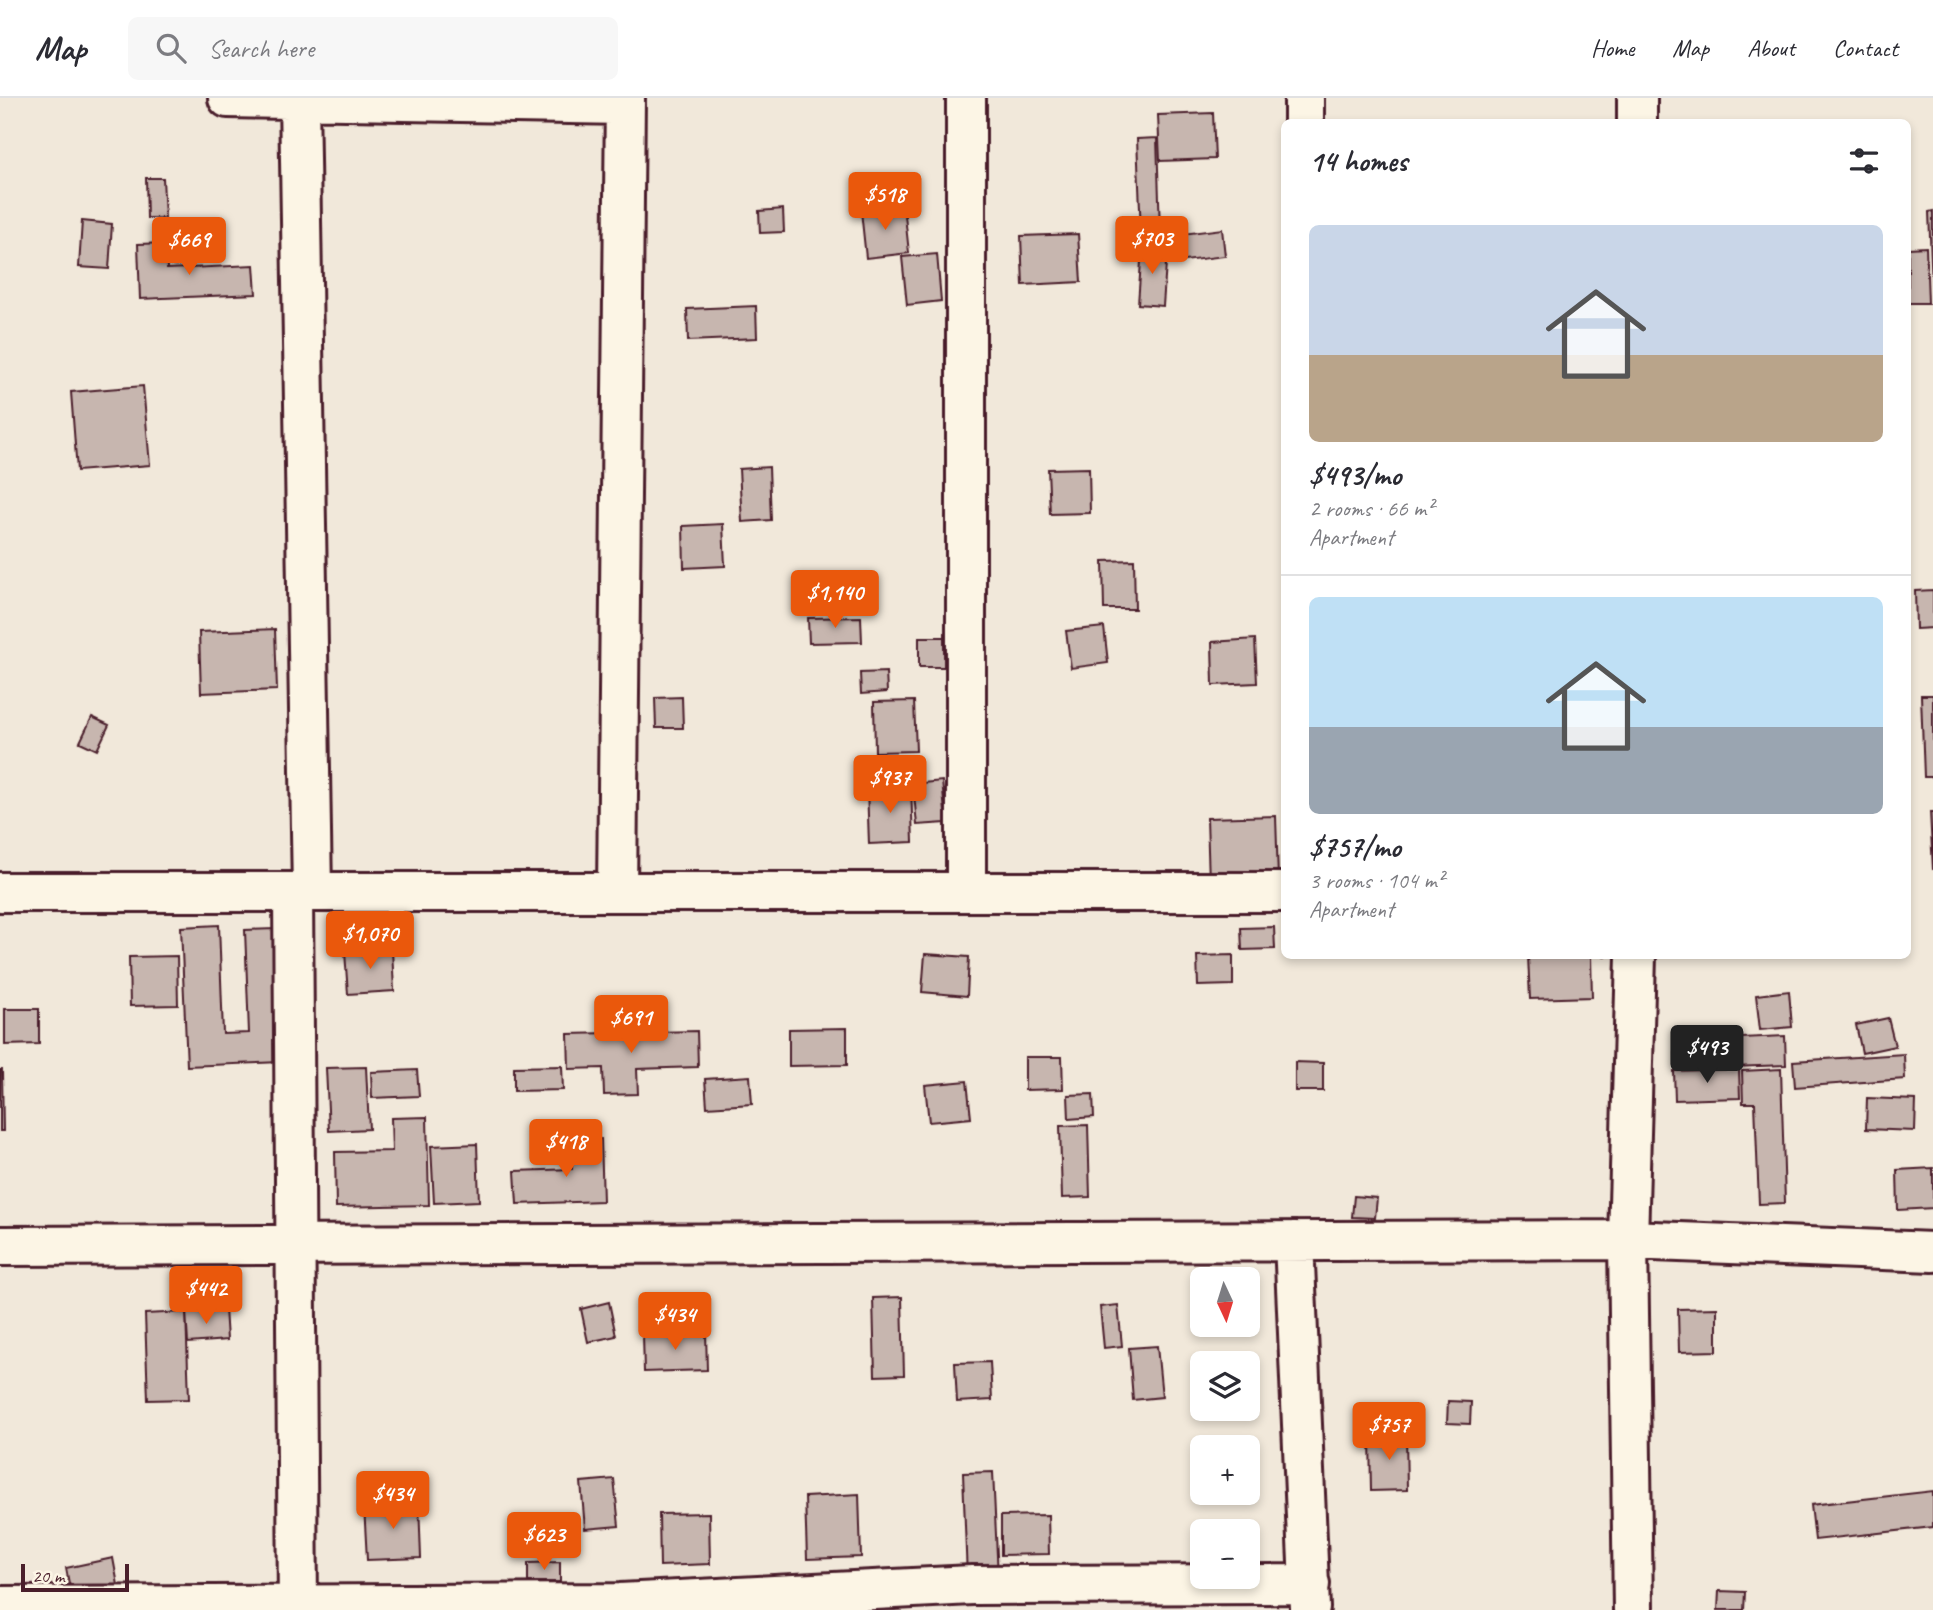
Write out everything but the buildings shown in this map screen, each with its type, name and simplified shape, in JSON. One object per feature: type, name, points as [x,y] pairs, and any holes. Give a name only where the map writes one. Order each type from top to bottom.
[{"type":"street","points":[[229,98],[625,101],[617,892]]},
{"type":"street","points":[[966,98],[966,892]]},
{"type":"street","points":[[1304,98],[1304,119]]},
{"type":"street","points":[[1637,98],[1637,119]]},
{"type":"street","points":[[298,1607],[295,1245],[302,892],[299,99]]},
{"type":"street","points":[[0,891],[1281,892]]},
{"type":"street","points":[[1633,1610],[1628,1240],[1636,959]]},
{"type":"street","points":[[0,1246],[1628,1240],[1933,1252]]},
{"type":"street","points":[[0,1606],[620,1606],[972,1598],[1310,1597],[1294,1241]]}]
